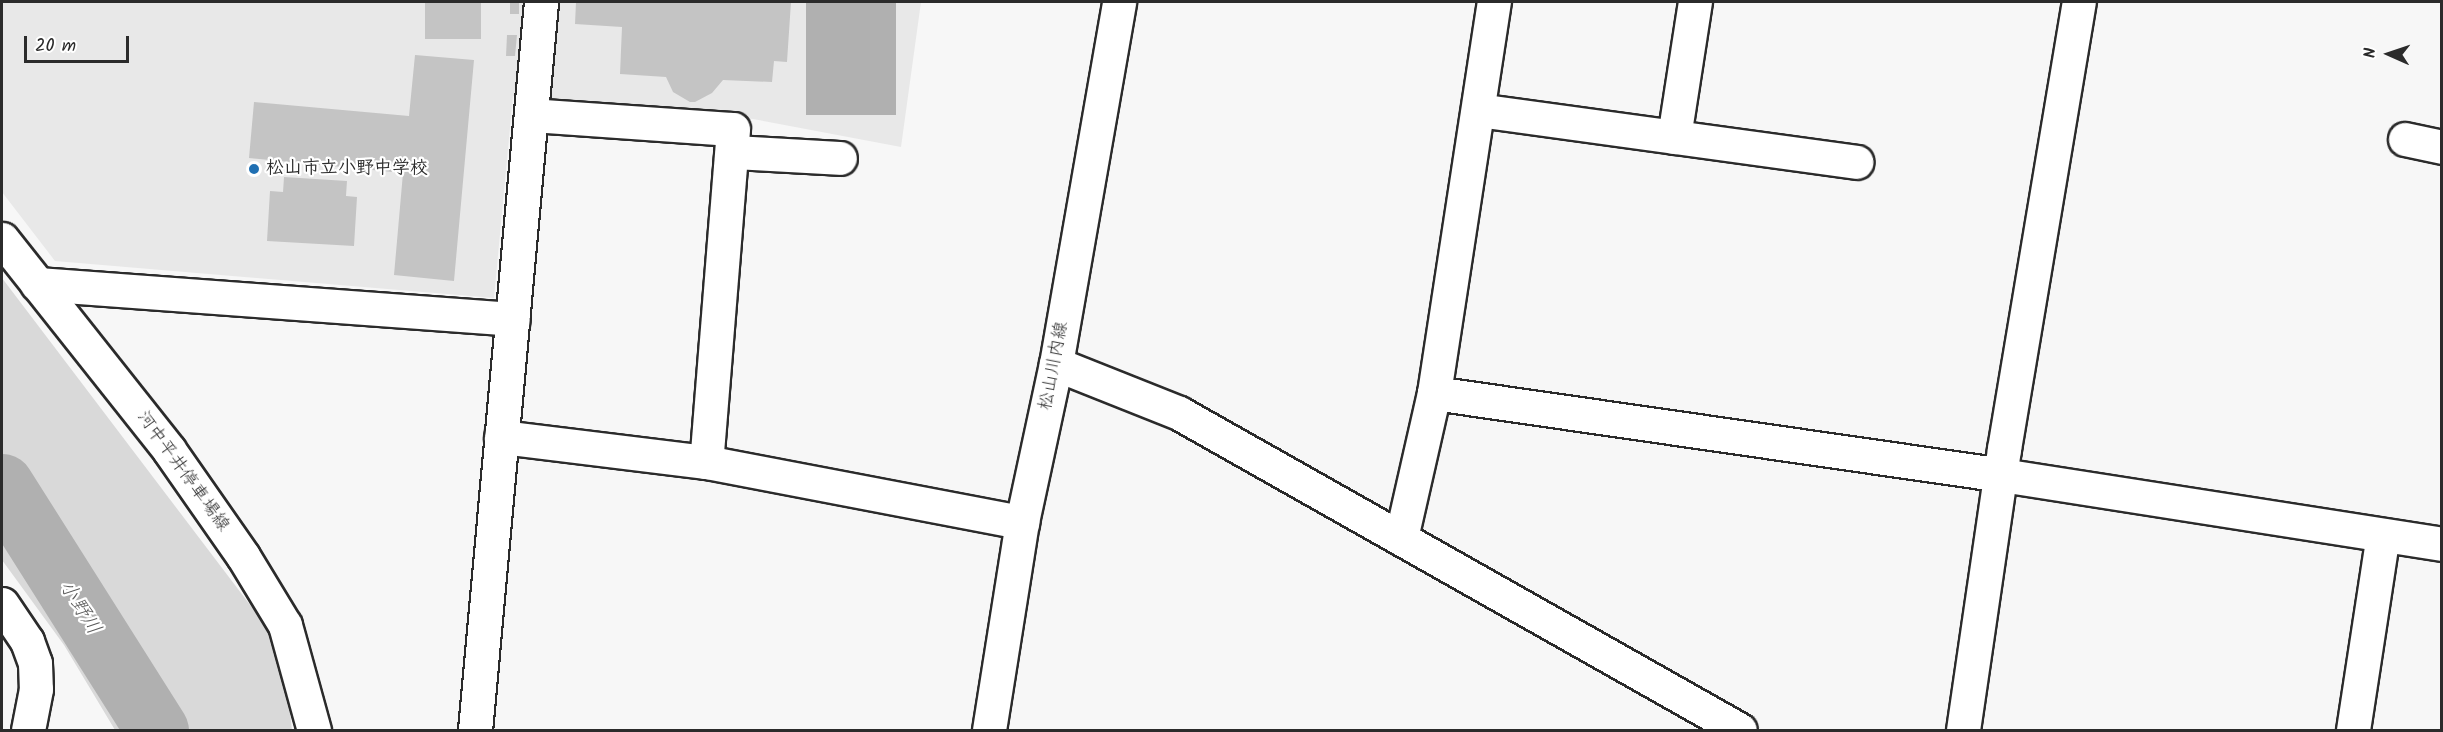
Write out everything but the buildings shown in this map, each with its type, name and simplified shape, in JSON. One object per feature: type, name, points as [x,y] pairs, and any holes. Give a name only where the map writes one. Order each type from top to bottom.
[{"type":"street","points":[[475,730],[541,2]]},
{"type":"street","name":"松山川内線","points":[[989,730],[1022,522],[1056,364],[1119,2]]},
{"type":"street","points":[[1401,538],[1434,393],[1494,2]]},
{"type":"street","points":[[1674,137],[1695,2]]},
{"type":"street","points":[[1963,730],[2079,2]]},
{"type":"street","points":[[1478,111],[1856,162]]},
{"type":"street","points":[[531,115],[734,129],[705,462]]},
{"type":"street","points":[[2405,139],[2442,147]]},
{"type":"street","points":[[733,152],[840,158]]},
{"type":"street","name":"河中平井停車場線","points":[[2,239],[169,450],[243,556],[285,625],[314,730]]},
{"type":"street","points":[[37,284],[513,319]]},
{"type":"street","points":[[1056,364],[1179,413],[1740,730]]},
{"type":"street","points":[[1434,393],[2002,475],[2442,544]]},
{"type":"street","points":[[501,437],[705,462],[1022,522]]},
{"type":"street","points":[[2353,730],[2383,535]]},
{"type":"street","points":[[2,604],[27,641],[35,663],[36,689],[28,730]]},
{"type":"shaded area","name":"松山市立小野中学校","points":[[2,2],[921,2],[901,147],[753,119],[513,96],[494,298],[55,261],[2,192]]},
{"type":"shaded area","points":[[806,2],[896,2],[896,115],[806,115]]},
{"type":"shaded area","points":[[2,278],[266,626],[287,685],[292,730],[115,730],[64,645],[2,560]]},
{"type":"waterway","name":"小野川","points":[[2,485],[157,730]]},
{"type":"place","name":"松山市立小野中学校","points":[[254,169]]}]
